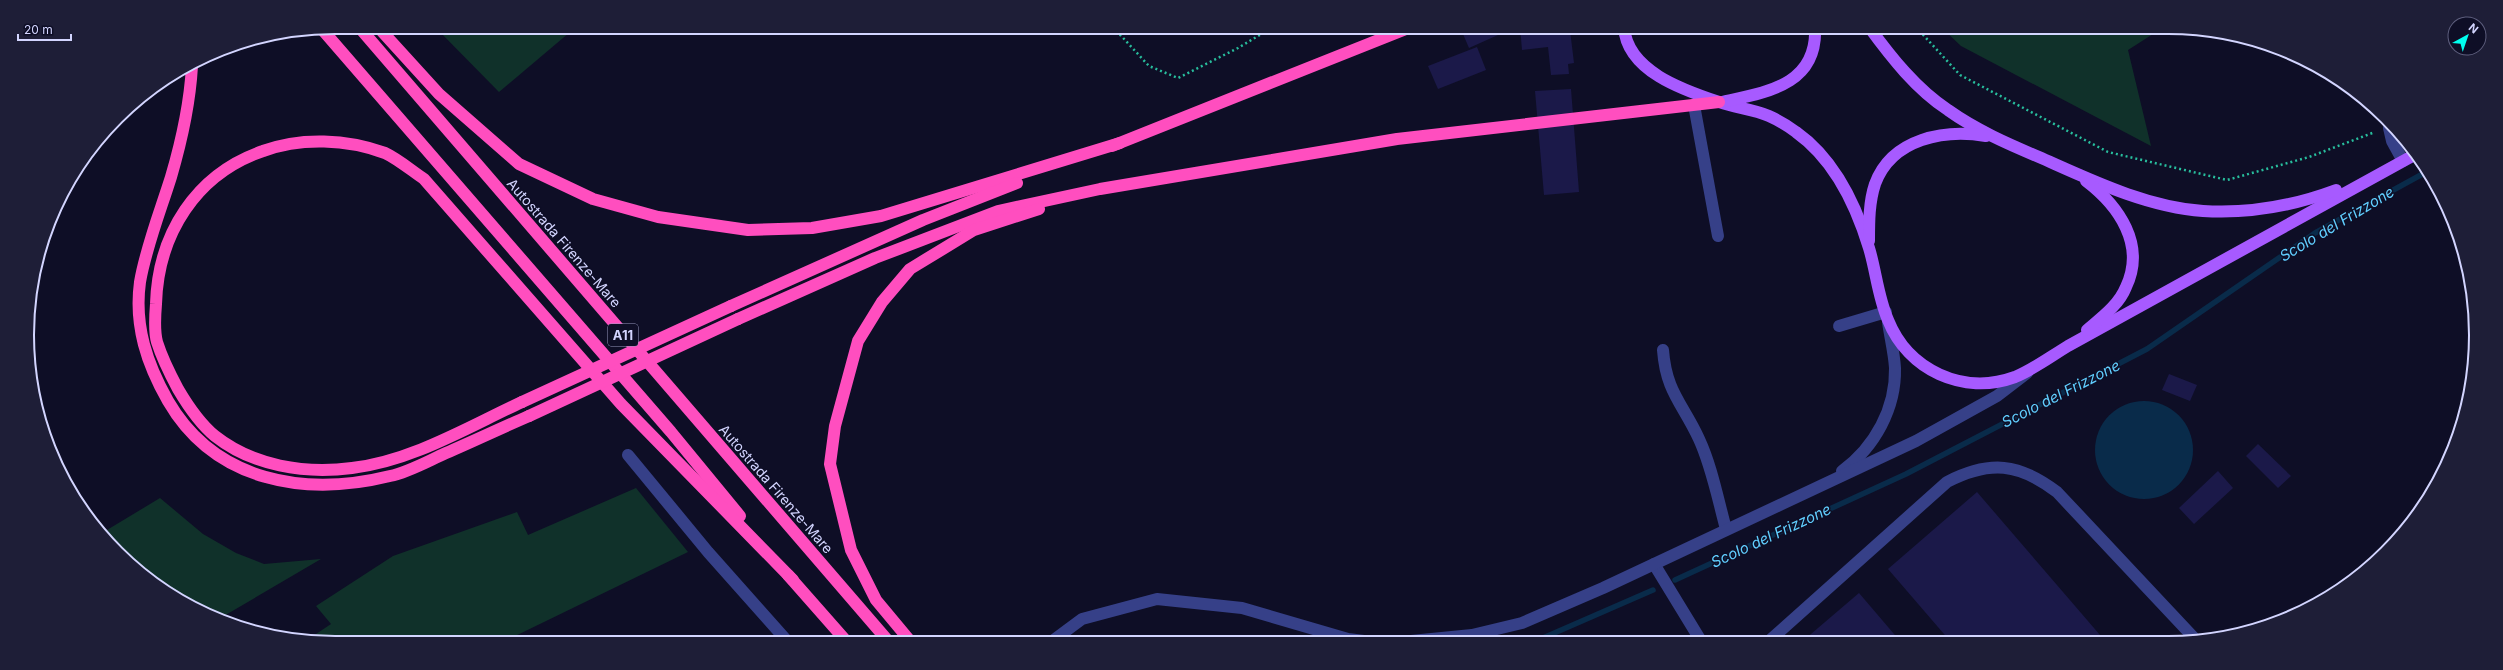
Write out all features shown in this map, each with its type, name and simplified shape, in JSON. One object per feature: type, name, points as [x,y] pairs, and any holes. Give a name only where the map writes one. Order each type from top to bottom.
[{"type":"highway","name":"A11","points":[[327,34],[671,432],[793,580],[842,636]]},
{"type":"highway","name":"Autostrada Firenze-Mare","points":[[365,34],[884,636]]},
{"type":"highway","points":[[384,34],[439,94],[519,164],[593,199],[658,217],[748,230],[812,228],[881,216],[1120,143]]},
{"type":"highway","points":[[793,580],[621,404],[424,179],[386,154],[343,144],[305,141],[278,146],[254,154],[227,168],[206,184],[191,200],[172,230],[165,248],[156,290],[157,341],[170,375],[191,411],[215,436],[251,456],[287,469],[352,468],[388,462],[522,402],[731,306],[962,204],[1393,34]]},
{"type":"highway","points":[[191,70],[171,175],[151,240],[140,283],[142,344],[157,381],[180,421],[206,448],[245,470],[284,483],[321,485],[354,483],[392,476],[529,416],[875,258],[991,214],[1100,189],[1397,139],[1719,102]]},
{"type":"highway","points":[[906,636],[876,600],[851,550],[830,464],[835,426],[858,341],[882,302],[910,269],[974,230],[1100,189]]},
{"type":"main road","points":[[1626,34],[1631,51],[1651,72],[1719,102],[1768,116],[1797,133],[1831,166],[1841,182],[1868,247],[1886,316],[1911,356],[1929,370],[1952,380],[1992,382],[2013,377],[2032,369],[2068,346],[2410,157]]},
{"type":"main road","points":[[1719,102],[1765,92],[1792,81],[1806,67],[1814,48],[1815,34]]},
{"type":"main road","points":[[1874,34],[1894,60],[1929,95],[1947,110],[1995,138],[2076,174],[2160,204],[2202,211],[2231,212],[2266,210],[2315,198],[2370,178]]},
{"type":"main road","points":[[1868,247],[1870,207],[1876,182],[1885,167],[1900,153],[1918,141],[1936,135],[1966,133],[1995,138]]},
{"type":"main road","points":[[2068,346],[2101,318],[2120,297],[2126,288],[2131,266],[2130,240],[2122,217],[2107,198],[2076,174]]},
{"type":"street","points":[[1694,105],[1718,236]]},
{"type":"street","points":[[2391,134],[2392,141],[2403,160]]},
{"type":"street","points":[[1830,480],[1861,455],[1873,440],[1887,413],[1895,382],[1895,366],[1886,316],[1839,326]]},
{"type":"street","points":[[1663,350],[1664,369],[1671,389],[1699,439],[1726,529]]},
{"type":"street","points":[[1479,636],[1522,623],[1654,564],[1830,480],[1868,465],[1997,396],[2032,369]]},
{"type":"street","points":[[628,455],[708,552],[783,636]]},
{"type":"street","points":[[1775,636],[1947,482],[1969,471],[1992,467],[2016,469],[2038,478],[2057,492],[2191,635]]},
{"type":"street","points":[[1654,564],[1698,636]]},
{"type":"street","points":[[1059,636],[1082,619],[1158,599],[1242,608],[1338,636]]},
{"type":"path","points":[[1119,34],[1149,66],[1178,78],[1238,48],[1261,34]]},
{"type":"path","points":[[1922,34],[1960,75],[2108,152],[2227,180],[2309,157],[2386,128]]},
{"type":"green space","points":[[442,34],[568,34],[499,92]]},
{"type":"green space","points":[[1948,34],[2153,34],[2128,50],[2151,146],[1961,46]]},
{"type":"green space","points":[[636,488],[688,552],[515,636],[315,635],[331,624],[316,606],[393,556],[517,512],[528,535]]},
{"type":"green space","points":[[160,498],[203,534],[236,553],[264,564],[321,559],[225,615],[184,596],[152,574],[122,548],[107,530]]},
{"type":"water","points":[[2144,401],[2163,405],[2179,415],[2189,431],[2193,450],[2189,469],[2179,485],[2163,495],[2144,499],[2125,495],[2109,485],[2099,469],[2095,450],[2099,431],[2109,415],[2125,405]]},
{"type":"building","points":[[1463,34],[1498,34],[1498,35],[1469,48]]},
{"type":"building","points":[[1521,34],[1570,34],[1574,63],[1568,64],[1569,74],[1551,75],[1548,47],[1522,50]]},
{"type":"building","points":[[1477,47],[1486,70],[1438,89],[1428,66]]},
{"type":"building","points":[[1571,89],[1579,192],[1544,195],[1535,91]]},
{"type":"building","points":[[2169,374],[2197,385],[2190,401],[2162,390]]},
{"type":"building","points":[[2258,444],[2291,476],[2278,488],[2246,456]]},
{"type":"building","points":[[2218,471],[2233,488],[2194,524],[2179,508]]},
{"type":"building","points":[[1977,492],[2100,635],[1946,636],[1888,569]]},
{"type":"building","points":[[1859,593],[1896,636],[1809,636]]},
{"type":"waterway","name":"Scolo del Frizzone","points":[[1675,580],[1906,474],[2147,349],[2315,233],[2422,174]]},
{"type":"waterway","name":"Scolo del Frizzone","points":[[1547,636],[1653,590]]}]
